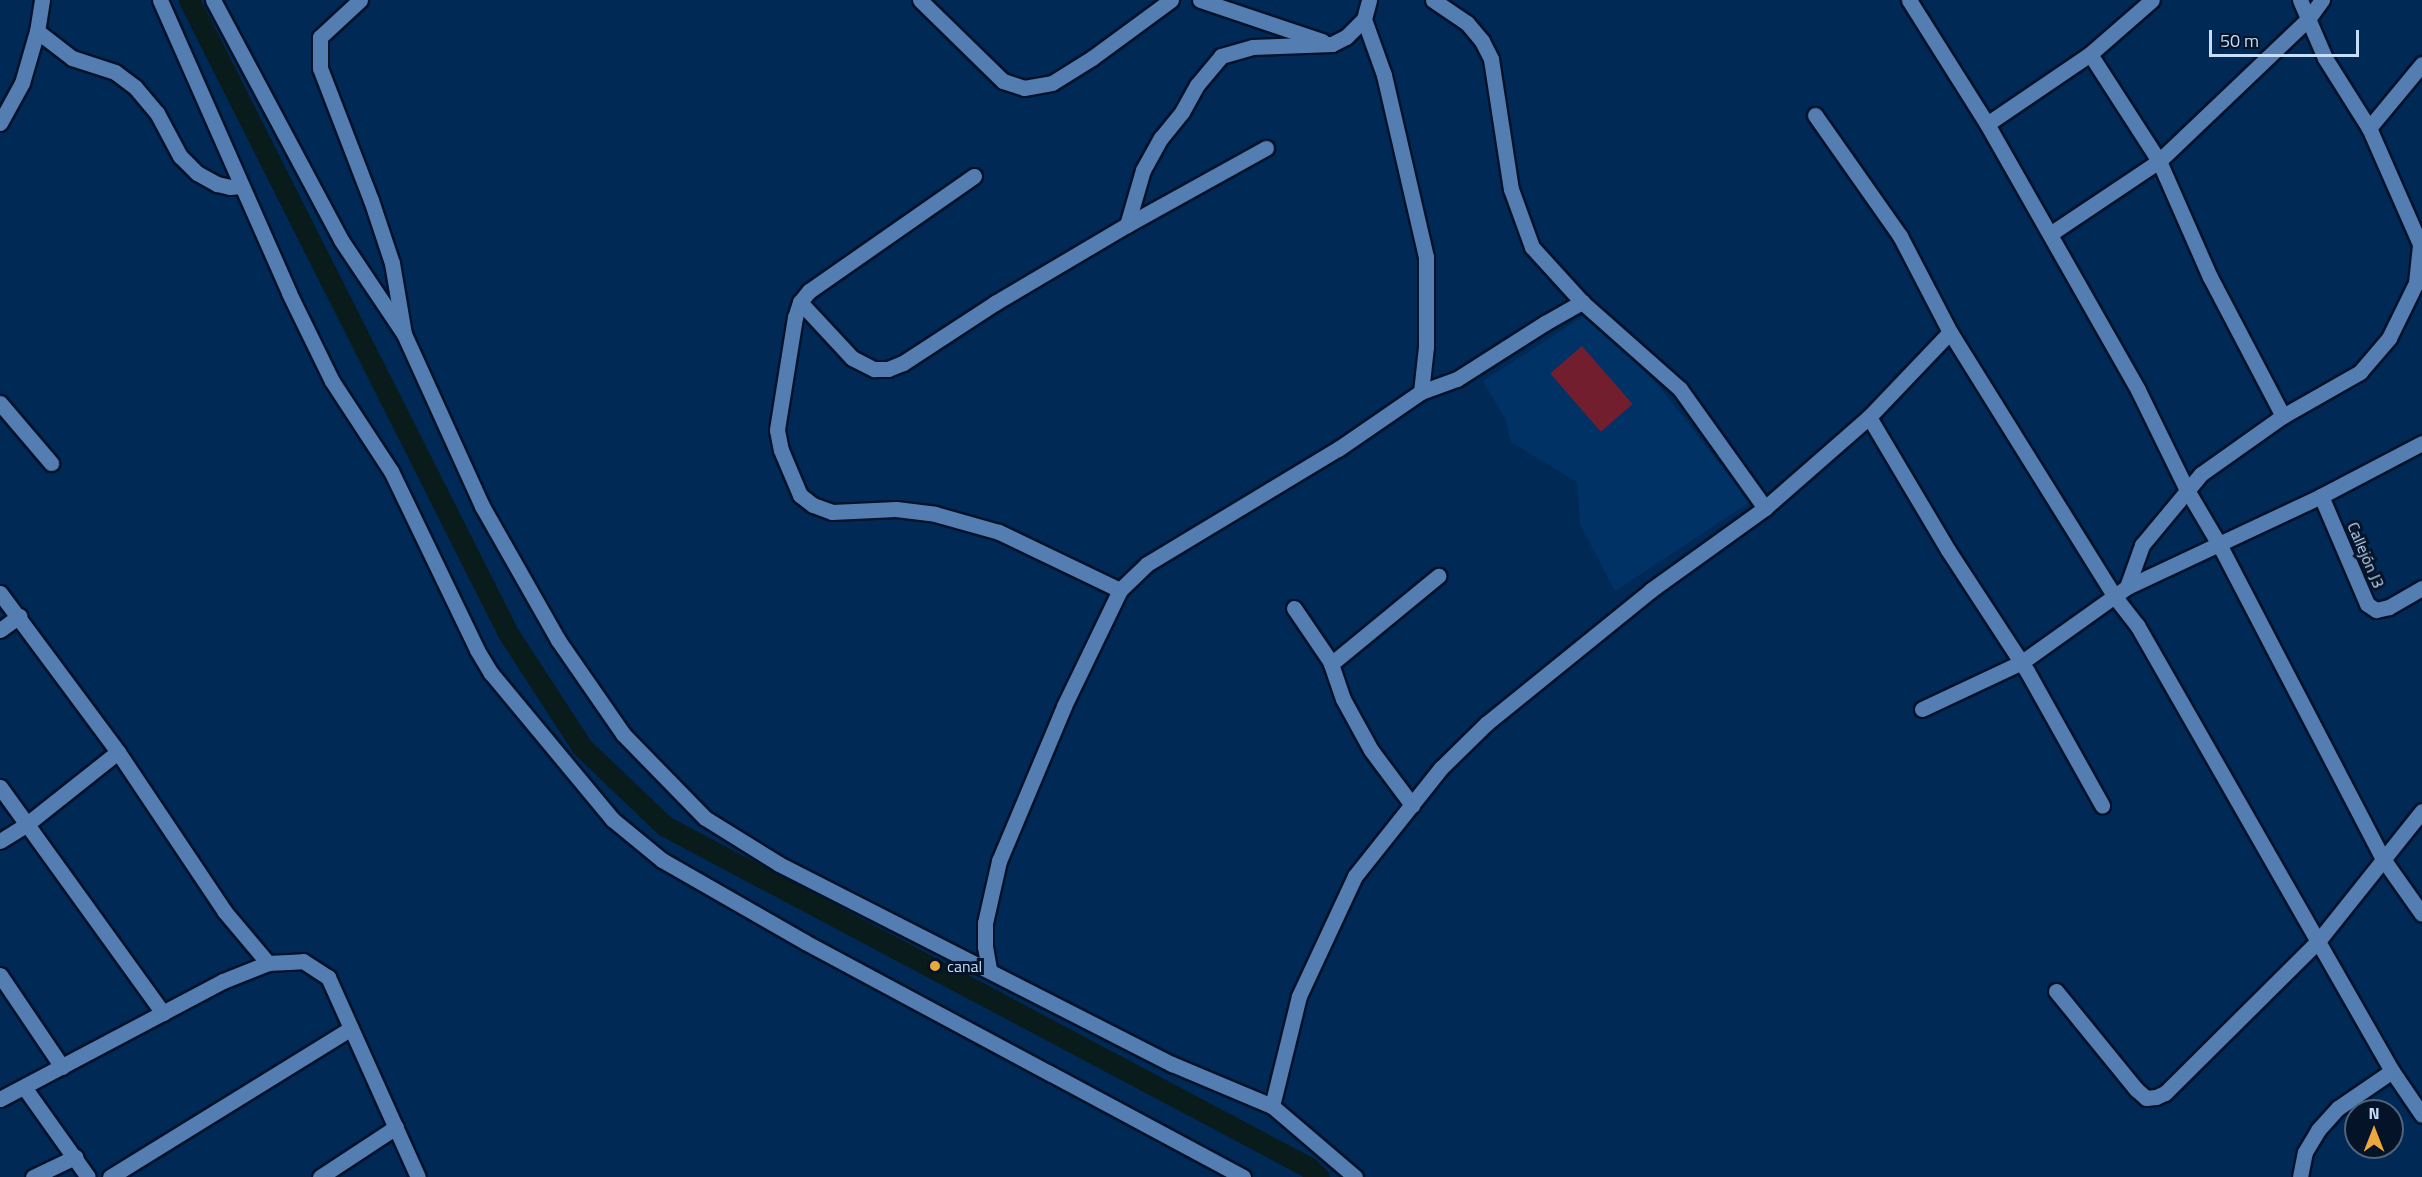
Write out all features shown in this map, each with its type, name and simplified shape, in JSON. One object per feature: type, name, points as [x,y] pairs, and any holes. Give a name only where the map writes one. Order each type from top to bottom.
[{"type":"street","points":[[0,123],[22,83],[37,31],[42,0]]},
{"type":"street","points":[[160,0],[241,186],[332,381],[392,471],[477,650],[491,673],[612,819],[662,860],[806,942],[1222,1163],[1243,1177]]},
{"type":"street","points":[[213,0],[341,240],[404,334],[482,506],[558,640],[623,734],[705,818],[779,864],[1172,1064],[1272,1106],[1355,1177]]},
{"type":"street","points":[[360,0],[320,37],[320,68],[372,200],[392,263],[404,334]]},
{"type":"street","points":[[920,0],[1003,81],[1024,88],[1052,82],[1092,58],[1170,0]]},
{"type":"street","points":[[1200,0],[1332,44]]},
{"type":"street","points":[[1127,225],[1143,170],[1161,138],[1182,112],[1197,85],[1221,56],[1252,47],[1332,44],[1346,37],[1364,19],[1369,0]]},
{"type":"street","points":[[1433,0],[1467,23],[1482,41],[1491,59],[1511,189],[1532,247],[1582,302],[1680,388],[1765,508]]},
{"type":"street","points":[[1909,0],[1987,124],[2138,390],[2187,490],[2220,546],[2383,859],[2422,914]]},
{"type":"street","points":[[1987,124],[2090,54],[2152,0]]},
{"type":"street","points":[[2121,592],[2142,545],[2201,474],[2283,416],[2360,372],[2389,338],[2416,283],[2421,243],[2369,129],[2325,58],[2300,0]]},
{"type":"street","points":[[2050,234],[2159,161],[2308,19],[2322,0]]},
{"type":"street","points":[[1364,19],[1384,75],[1426,257],[1426,347],[1421,392]]},
{"type":"street","points":[[37,31],[72,58],[115,72],[135,87],[157,113],[180,156],[197,173],[217,184],[230,187],[241,186]]},
{"type":"street","points":[[2090,54],[2159,161],[2210,277],[2283,416]]},
{"type":"street","points":[[2369,129],[2422,64]]},
{"type":"street","points":[[1815,115],[1900,236],[1950,332],[2121,592],[2137,625],[2392,1071],[2422,1115]]},
{"type":"street","points":[[800,302],[852,358],[874,369],[888,369],[903,363],[995,303],[1127,225],[1266,148]]},
{"type":"street","points":[[974,176],[809,291],[800,302],[795,317],[777,430],[781,450],[801,495],[813,505],[832,512],[896,509],[935,514],[999,532],[1120,590]]},
{"type":"street","points":[[989,969],[985,947],[985,923],[999,861],[1064,706],[1120,590],[1147,564],[1338,449],[1421,392],[1458,379],[1582,302]]},
{"type":"street","points":[[1272,1106],[1299,996],[1355,876],[1440,768],[1487,723],[1651,590],[1765,508],[1869,417],[1950,332]]},
{"type":"street","points":[[0,404],[51,463]]},
{"type":"street","points":[[1869,417],[1948,550],[2022,662],[2102,805]]},
{"type":"street","points":[[1922,709],[2022,662],[2121,592],[2220,546],[2422,443]]},
{"type":"street","name":"Callejón J3","points":[[2321,496],[2367,604],[2376,610],[2389,607],[2422,588]]},
{"type":"street","points":[[1331,664],[1438,576]]},
{"type":"street","points":[[0,593],[118,752],[225,912],[268,963]]},
{"type":"street","points":[[1294,608],[1331,664],[1343,699],[1371,750],[1412,805]]},
{"type":"street","points":[[0,630],[19,616]]},
{"type":"street","points":[[0,841],[27,824],[118,752]]},
{"type":"street","points":[[0,787],[164,1013]]},
{"type":"street","points":[[2056,991],[2136,1089],[2146,1098],[2156,1097],[2165,1092],[2319,940],[2422,811]]},
{"type":"street","points":[[0,1099],[223,981],[268,963],[303,961],[328,977],[418,1177]]},
{"type":"street","points":[[0,975],[62,1067]]},
{"type":"street","points":[[110,1177],[351,1028]]},
{"type":"street","points":[[2300,1177],[2304,1152],[2318,1130],[2338,1108],[2392,1071]]},
{"type":"street","points":[[24,1087],[88,1177]]},
{"type":"street","points":[[320,1177],[396,1127]]},
{"type":"street","points":[[33,1177],[75,1157]]},
{"type":"shaded area","points":[[1584,316],[1654,380],[1750,502],[1615,591],[1580,524],[1577,482],[1511,442],[1506,420],[1483,381]]},
{"type":"shaded area","points":[[1582,346],[1633,404],[1601,432],[1550,374]]},
{"type":"waterway","points":[[189,0],[508,633],[582,747],[665,826],[1308,1167],[1319,1177]]},
{"type":"place","name":"canal","points":[[935,966]]}]
